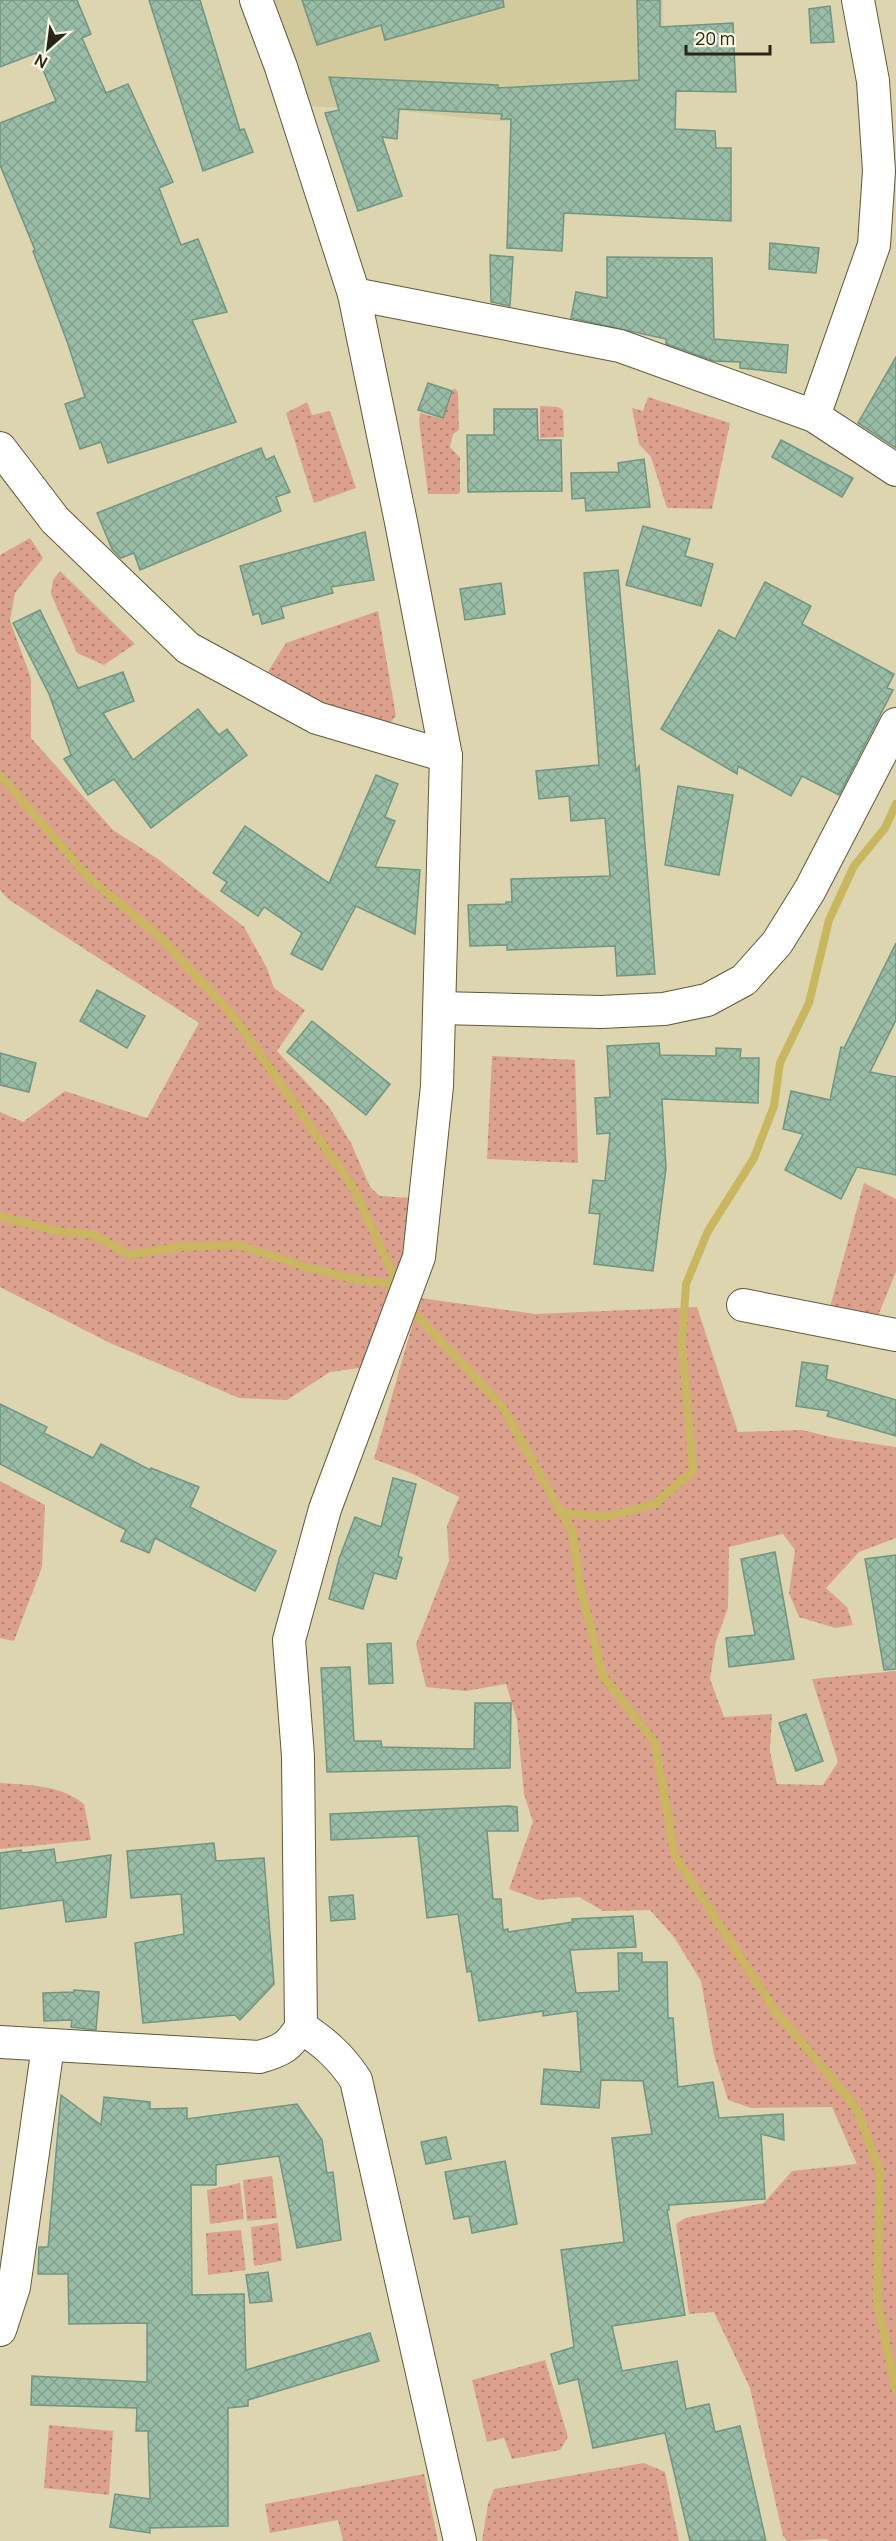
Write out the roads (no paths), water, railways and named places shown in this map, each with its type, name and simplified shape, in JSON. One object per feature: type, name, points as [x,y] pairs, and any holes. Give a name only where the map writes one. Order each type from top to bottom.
[{"type":"street","points":[[0,2042],[259,2057],[275,2052],[291,2043],[301,2027],[298,1756],[289,1640],[325,1509],[418,1257],[437,1086],[446,756],[354,294],[281,67],[256,0]]},
{"type":"street","points":[[814,416],[874,245],[879,171],[873,81],[858,0]]},
{"type":"street","points":[[354,294],[620,346],[814,416],[896,470]]},
{"type":"street","points":[[0,448],[55,520],[188,648],[317,718],[446,756]]},
{"type":"street","points":[[440,1008],[602,1012],[664,1009],[707,1000],[744,980],[777,943],[810,890],[896,724]]},
{"type":"street","points":[[743,1305],[896,1335]]},
{"type":"street","points":[[301,2027],[322,2040],[342,2059],[356,2080],[460,2541]]},
{"type":"street","points":[[0,2330],[14,2287],[48,2046]]},
{"type":"waterway","points":[[0,775],[88,877],[161,938],[234,1017],[354,1189],[398,1285]]},
{"type":"waterway","points":[[562,1513],[605,1517],[655,1504],[693,1470],[682,1345],[686,1284],[708,1231],[754,1158],[774,1106],[780,1063],[809,1003],[829,920],[854,866],[885,828],[896,804]]},
{"type":"waterway","points":[[0,1216],[56,1231],[94,1235],[129,1255],[177,1247],[238,1245],[306,1267],[359,1280],[398,1285]]},
{"type":"waterway","points":[[407,1305],[502,1406],[573,1534],[580,1586],[603,1676],[655,1743],[675,1856],[776,2012],[856,2107],[880,2172],[877,2300],[896,2392]]}]
